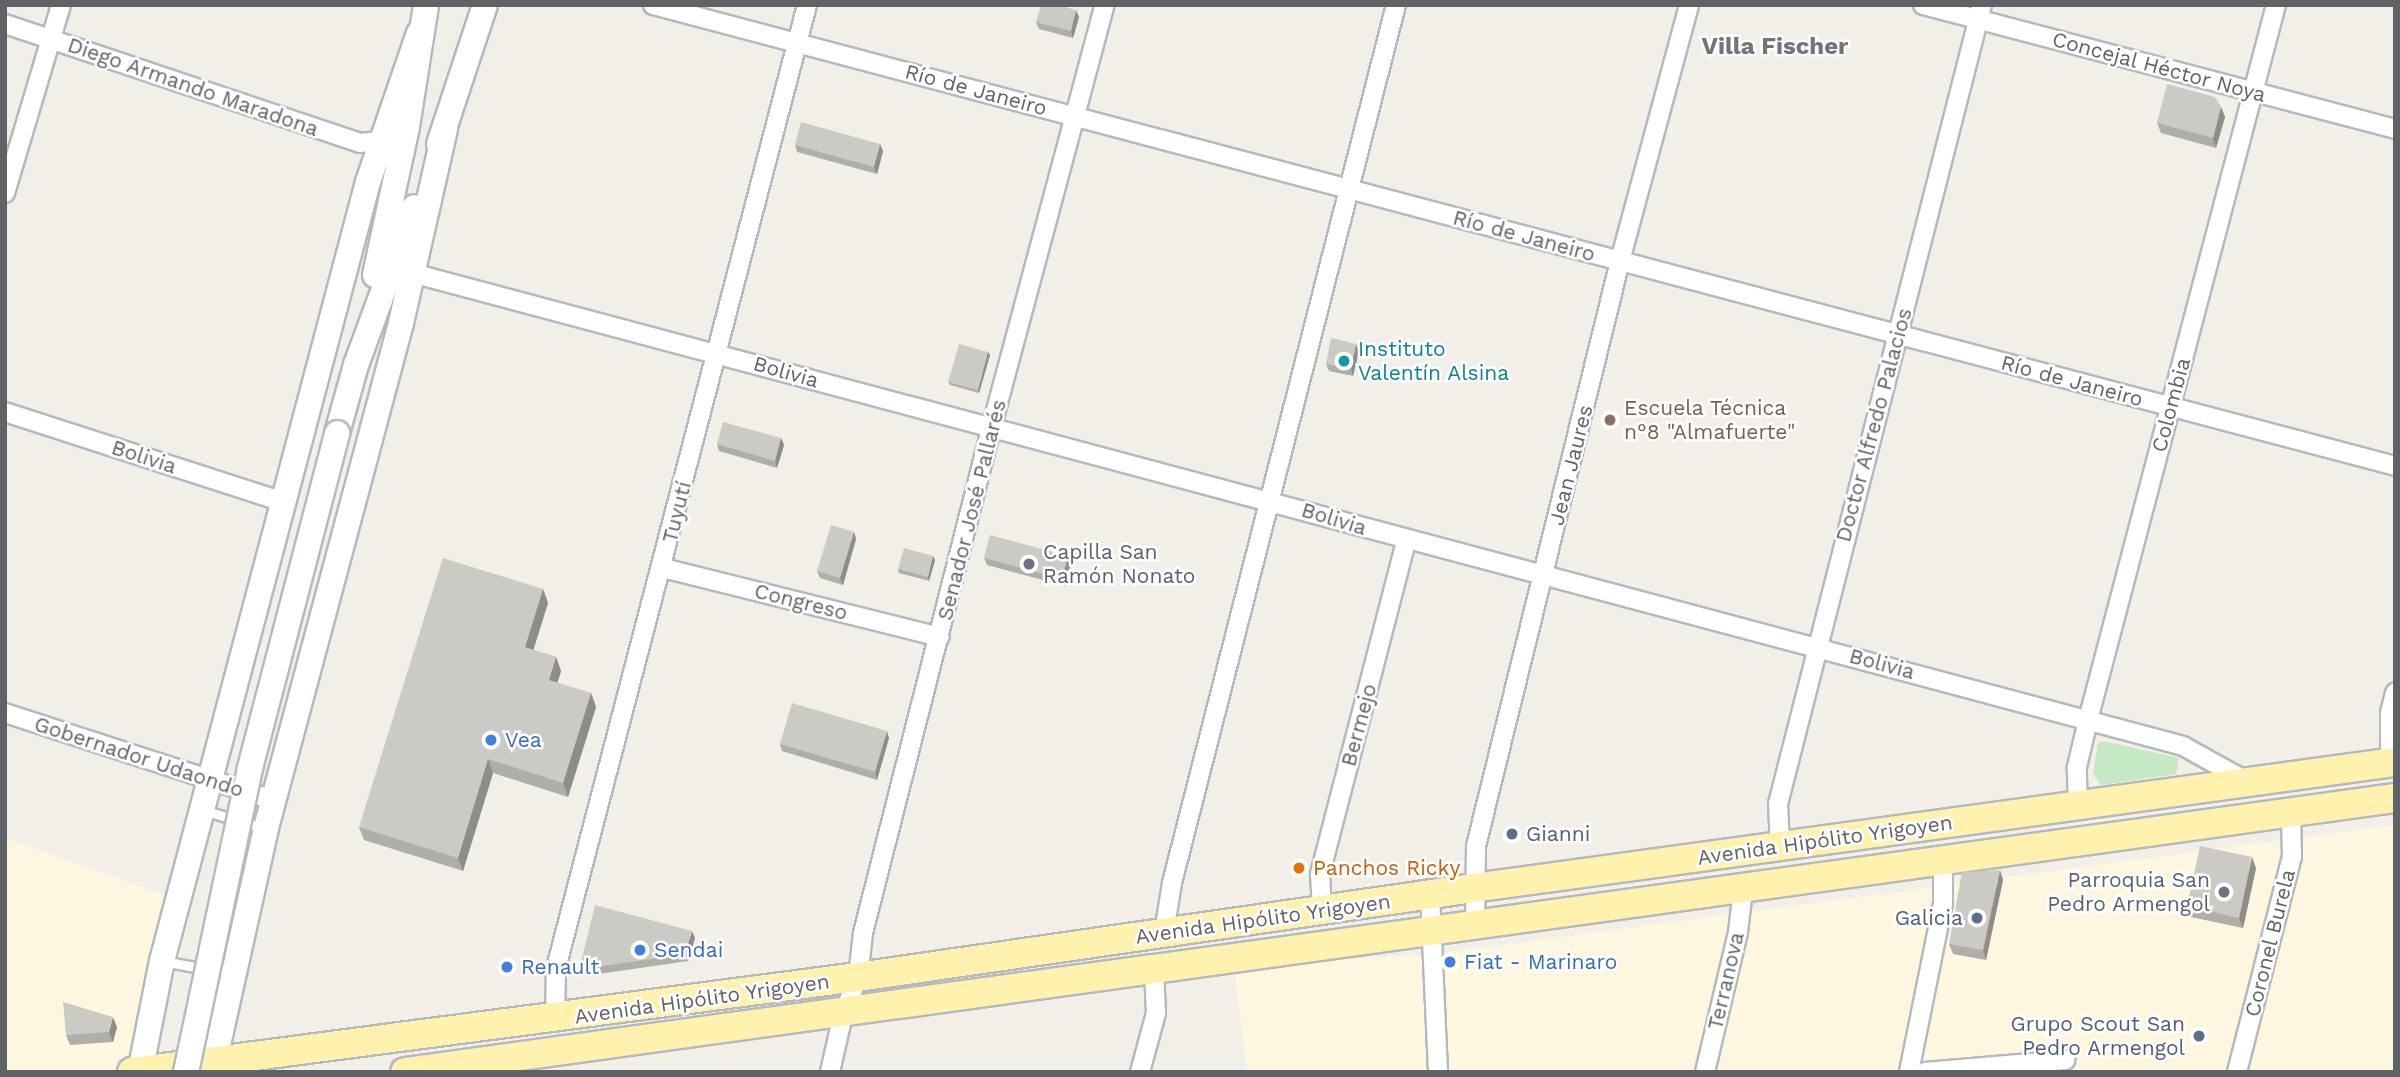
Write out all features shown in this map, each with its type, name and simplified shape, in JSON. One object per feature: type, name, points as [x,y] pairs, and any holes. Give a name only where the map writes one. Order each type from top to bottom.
[{"type":"main road","points":[[137,1071],[201,810],[380,141],[419,33],[426,5]]},
{"type":"main road","points":[[356,365],[445,129],[485,5]]},
{"type":"main road","points":[[186,1072],[250,768],[356,365],[407,127],[419,33]]},
{"type":"main road","points":[[213,1067],[231,974],[266,828],[412,273],[445,129]]},
{"type":"main road","name":"Avenida Hipólito Yrigoyen","points":[[137,1071],[213,1067],[1473,888],[2392,763]]},
{"type":"main road","name":"Avenida Hipólito Yrigoyen","points":[[405,1072],[534,1063],[1154,970],[1432,934],[2395,798]]},
{"type":"street","points":[[5,192],[61,5]]},
{"type":"street","name":"Río de Janeiro","points":[[653,5],[2395,466]]},
{"type":"street","name":"Tuyutí","points":[[555,1019],[556,968],[663,568],[807,5]]},
{"type":"street","name":"Senador José Pallarés","points":[[830,1072],[843,1015],[858,977],[863,933],[991,429],[1105,5]]},
{"type":"street","points":[[1164,932],[1172,883],[1396,5]]},
{"type":"street","name":"Jean Jaures","points":[[1475,928],[1473,888],[1476,846],[1620,261],[1689,5]]},
{"type":"street","name":"Concejal Héctor Noya","points":[[1923,5],[1980,12],[2395,130]]},
{"type":"street","name":"Colombia","points":[[2078,805],[2077,767],[2088,720],[2276,5]]},
{"type":"street","name":"Doctor Alfredo Palacios","points":[[1780,846],[1778,804],[1980,12]]},
{"type":"street","name":"Diego Armando Maradona","points":[[5,24],[360,143],[380,141]]},
{"type":"street","name":"Bolivia","points":[[412,273],[718,352],[991,429],[1269,500],[1406,541],[1817,646],[2183,746],[2248,782]]},
{"type":"street","name":"Bolivia","points":[[5,412],[284,502]]},
{"type":"street","name":"Bermejo","points":[[1322,910],[1320,874],[1406,541]]},
{"type":"street","name":"Congreso","points":[[663,568],[940,637]]},
{"type":"street","points":[[2392,763],[2390,713],[2395,693]]},
{"type":"street","name":"Gobernador Udaondo","points":[[5,713],[273,800]]},
{"type":"street","name":"Coronel Burela","points":[[2238,1072],[2292,857],[2291,813]]},
{"type":"street","points":[[1909,1072],[1944,904],[1942,862]]},
{"type":"street","name":"Terranova","points":[[1705,1072],[1738,932],[1743,890]]},
{"type":"street","points":[[1430,895],[1438,1072]]},
{"type":"street","points":[[1140,1072],[1156,1013],[1154,970]]},
{"type":"street","points":[[1925,1072],[2065,1060]]},
{"type":"lane","points":[[201,810],[266,828]]},
{"type":"lane","points":[[162,961],[231,974]]},
{"type":"shaded area","points":[[2395,825],[2395,1072],[1247,1072],[1234,965],[1435,954]]},
{"type":"shaded area","points":[[5,838],[192,905],[152,1072],[5,1072]]},
{"type":"green space","points":[[2103,741],[2179,758],[2176,774],[2101,785],[2093,773],[2098,743]]},
{"type":"building","points":[[1041,5],[1058,5],[1076,10],[1071,31],[1036,22]]},
{"type":"building","points":[[2167,84],[2215,97],[2221,107],[2213,138],[2157,123]]},
{"type":"building","points":[[801,122],[880,144],[874,167],[795,145]]},
{"type":"building","name":"Instituto Valentín Alsina","points":[[1331,338],[1356,344],[1351,369],[1326,364]]},
{"type":"building","points":[[959,344],[988,352],[978,390],[948,382]]},
{"type":"building","points":[[723,422],[781,438],[775,461],[717,444]]},
{"type":"building","points":[[831,525],[854,532],[840,578],[817,571]]},
{"type":"building","name":"Capilla San Ramón Nonato","points":[[990,535],[1068,556],[1062,579],[984,558]]},
{"type":"building","points":[[904,548],[933,556],[928,577],[898,569]]},
{"type":"building","name":"Vea","points":[[443,558],[543,589],[525,647],[556,657],[549,680],[591,693],[563,783],[488,759],[458,858],[359,827]]},
{"type":"building","points":[[792,703],[887,731],[875,772],[780,744]]},
{"type":"building","name":"Parroquia San Pedro Armengol","points":[[2200,846],[2252,857],[2239,918],[2187,906]]},
{"type":"building","name":"Galicia","points":[[2000,870],[1983,950],[1949,944],[1962,872]]},
{"type":"building","name":"Sendai","points":[[595,905],[692,931],[685,954],[590,968],[582,958]]},
{"type":"building","points":[[63,1002],[113,1017],[109,1032],[66,1035]]},
{"type":"place","name":"Instituto Valentín Alsina","points":[[1344,361]]},
{"type":"place","name":"Escuela Técnica n°8 \"Almafuerte\"","points":[[1610,420]]},
{"type":"place","name":"Capilla San Ramón Nonato","points":[[1029,564]]},
{"type":"place","name":"Vea","points":[[491,740]]},
{"type":"place","name":"Gianni","points":[[1512,834]]},
{"type":"place","name":"Panchos Ricky","points":[[1299,868]]},
{"type":"place","name":"Parroquia San Pedro Armengol","points":[[2224,892]]},
{"type":"place","name":"Galicia","points":[[1977,918]]},
{"type":"place","name":"Sendai","points":[[640,950]]},
{"type":"place","name":"Fiat - Marinaro","points":[[1450,962]]},
{"type":"place","name":"Renault","points":[[507,967]]},
{"type":"place","name":"Grupo Scout San Pedro Armengol","points":[[2199,1036]]},
{"type":"district","name":"Villa Fischer","points":[[1775,47]]}]
